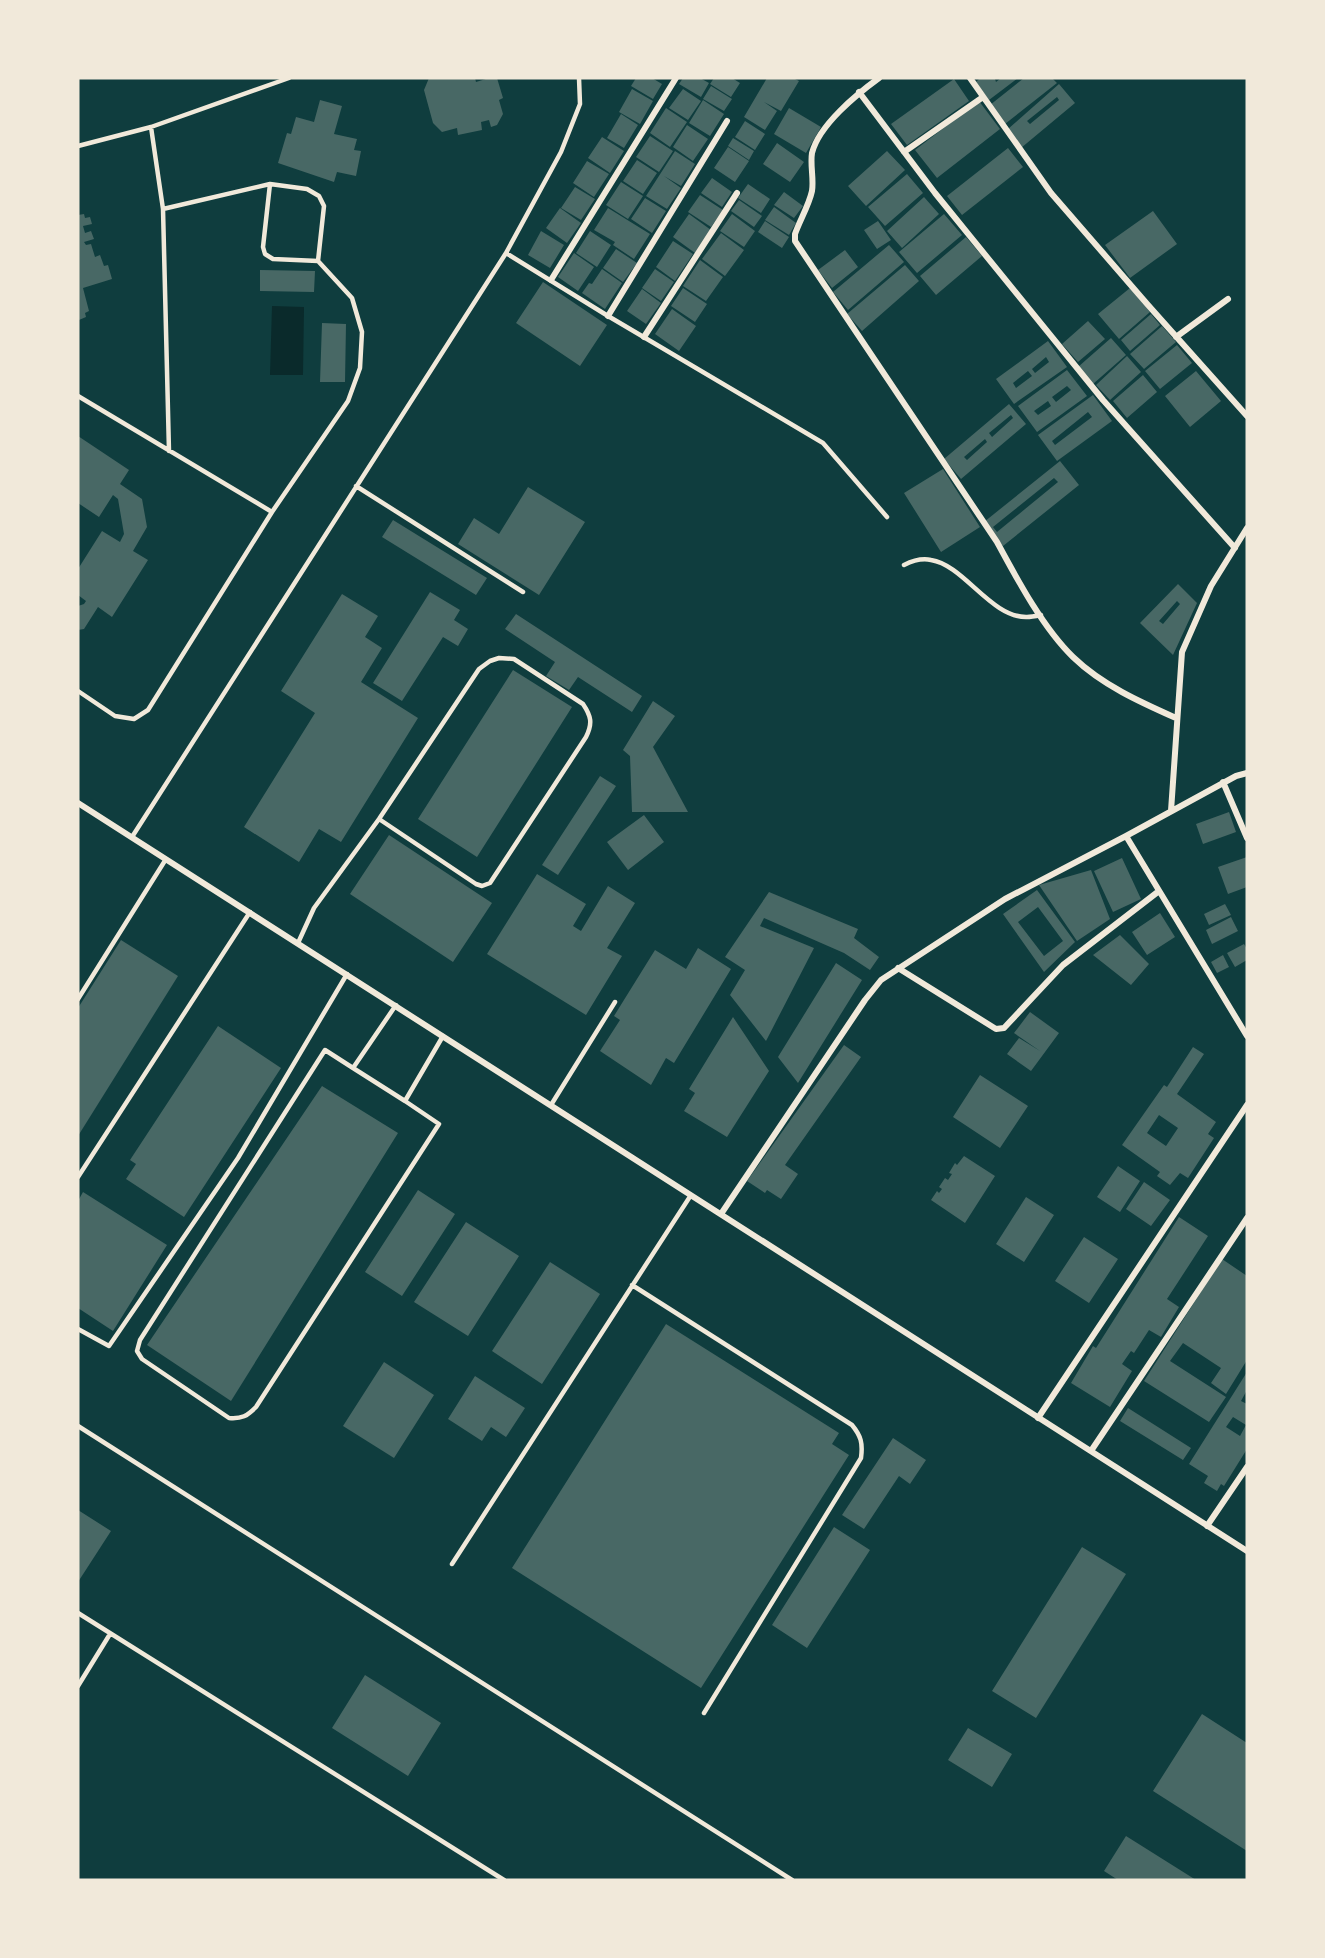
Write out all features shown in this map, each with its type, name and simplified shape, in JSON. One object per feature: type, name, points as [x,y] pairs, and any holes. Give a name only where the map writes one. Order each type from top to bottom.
[{"type":"street","points":[[551,280],[675,78]]},
{"type":"street","points":[[879,78],[859,92],[837,114],[821,135],[812,153],[812,191],[795,234],[795,241],[997,543],[1050,630],[1072,657],[1094,674],[1142,703],[1176,718]]},
{"type":"street","points":[[970,78],[1051,193],[1247,416]]},
{"type":"street","points":[[859,92],[942,202],[1103,400],[1235,548]]},
{"type":"street","points":[[904,152],[983,97]]},
{"type":"street","points":[[608,316],[727,121]]},
{"type":"street","points":[[644,337],[737,193]]},
{"type":"street","points":[[1176,337],[1228,299]]},
{"type":"street","points":[[1171,811],[1182,652],[1211,586],[1247,528]]},
{"type":"street","points":[[721,1214],[865,1000],[881,980],[1005,899],[1224,782],[1247,773]]},
{"type":"street","points":[[1224,782],[1247,838]]},
{"type":"street","points":[[78,803],[1247,1551]]},
{"type":"street","points":[[1126,836],[1247,1036]]},
{"type":"street","points":[[898,968],[996,1029],[1004,1028],[1063,965],[1159,891]]},
{"type":"street","points":[[1038,1418],[1247,1105]]},
{"type":"street","points":[[1091,1451],[1247,1218]]},
{"type":"street","points":[[1207,1526],[1247,1467]]},
{"type":"lane","points":[[78,146],[151,127],[277,80],[289,78]]},
{"type":"lane","points":[[132,837],[506,253],[561,153],[580,104],[579,78]]},
{"type":"lane","points":[[151,127],[163,209],[170,450]]},
{"type":"lane","points":[[163,209],[270,184],[307,189],[320,196],[324,206],[318,261]]},
{"type":"lane","points":[[78,691],[115,716],[134,720],[148,710],[272,512],[348,401],[360,368],[362,332],[352,298],[318,261],[273,259],[265,254],[262,247],[270,184]]},
{"type":"lane","points":[[506,253],[823,443],[887,517]]},
{"type":"lane","points":[[78,396],[272,512]]},
{"type":"lane","points":[[356,486],[523,592]]},
{"type":"lane","points":[[904,565],[915,560],[931,560],[966,580],[992,603],[1012,614],[1026,618],[1041,615]]},
{"type":"lane","points":[[298,943],[314,908],[379,819],[479,669],[499,658],[514,659],[583,704],[591,715],[591,727],[586,737],[490,883],[482,886],[476,884],[379,819]]},
{"type":"lane","points":[[78,999],[166,859]]},
{"type":"lane","points":[[78,1177],[250,912]]},
{"type":"lane","points":[[78,1329],[109,1346],[238,1158],[347,974]]},
{"type":"lane","points":[[551,1105],[615,1002]]},
{"type":"lane","points":[[353,1068],[396,1005]]},
{"type":"lane","points":[[405,1101],[443,1036]]},
{"type":"lane","points":[[325,1050],[405,1101],[439,1124],[256,1407],[247,1416],[239,1419],[230,1418],[142,1359],[137,1351],[140,1340],[325,1050]]},
{"type":"lane","points":[[452,1564],[691,1194]]},
{"type":"lane","points":[[632,1285],[852,1425],[860,1435],[862,1446],[861,1458],[704,1713]]},
{"type":"lane","points":[[78,1426],[792,1880]]},
{"type":"lane","points":[[78,1613],[504,1880]]},
{"type":"lane","points":[[78,1686],[110,1634]]},
{"type":"water","points":[[272,306],[304,307],[303,375],[270,375]]},
{"type":"building","points":[[429,78],[475,78],[476,82],[497,78],[503,98],[499,100],[503,114],[497,125],[491,127],[489,120],[481,122],[482,130],[458,135],[457,128],[442,132],[433,123],[424,90]]},
{"type":"building","points":[[636,78],[652,78],[662,84],[653,99],[631,86]]},
{"type":"building","points":[[683,78],[700,78],[709,83],[701,97],[679,84]]},
{"type":"building","points":[[714,78],[732,78],[740,83],[731,97],[710,84]]},
{"type":"building","points":[[767,78],[793,78],[799,81],[781,111],[764,102],[777,111],[765,130],[744,117]]},
{"type":"building","points":[[980,78],[996,78],[996,82],[1001,78],[1018,78],[989,100],[976,82]]},
{"type":"building","points":[[1024,78],[1052,78],[1057,83],[1005,124],[990,105]]},
{"type":"building","points":[[954,79],[969,101],[907,145],[891,124]]},
{"type":"building","points":[[1059,84],[1075,103],[1021,148],[1008,129]],"holes":[[[1057,97],[1059,100],[1030,124],[1027,121]]]},
{"type":"building","points":[[711,86],[732,99],[724,111],[703,99]]},
{"type":"building","points":[[632,89],[653,101],[640,124],[619,112]]},
{"type":"building","points":[[683,89],[701,101],[688,120],[669,108]]},
{"type":"building","points":[[320,100],[342,106],[334,134],[357,139],[354,150],[361,151],[356,176],[337,172],[334,182],[278,163],[287,133],[291,134],[296,117],[314,122]]},
{"type":"building","points":[[703,100],[724,114],[710,136],[689,123]]},
{"type":"building","points":[[979,101],[1000,129],[937,178],[915,150]]},
{"type":"building","points":[[666,108],[687,122],[670,147],[650,133]]},
{"type":"building","points":[[789,108],[821,127],[806,153],[774,134]]},
{"type":"building","points":[[621,114],[638,125],[624,148],[607,138]]},
{"type":"building","points":[[745,121],[765,134],[755,150],[735,137]]},
{"type":"building","points":[[687,125],[708,139],[693,161],[673,147]]},
{"type":"building","points":[[650,136],[673,151],[659,172],[636,157]]},
{"type":"building","points":[[602,137],[624,151],[610,173],[588,158]]},
{"type":"building","points":[[733,138],[754,151],[749,160],[728,146]]},
{"type":"building","points":[[777,143],[804,162],[790,182],[763,164]]},
{"type":"building","points":[[728,147],[749,161],[735,182],[714,168]]},
{"type":"building","points":[[1008,148],[1023,167],[962,215],[947,196]]},
{"type":"building","points":[[675,151],[695,164],[681,186],[664,176],[681,188],[667,209],[646,196]]},
{"type":"building","points":[[887,151],[905,170],[866,206],[848,186]]},
{"type":"building","points":[[637,160],[657,173],[643,194],[623,181]]},
{"type":"building","points":[[587,161],[609,174],[594,197],[573,183]]},
{"type":"building","points":[[907,174],[923,193],[885,226],[868,207]]},
{"type":"building","points":[[712,178],[732,192],[722,207],[701,193]]},
{"type":"building","points":[[621,182],[643,196],[628,219],[606,205]]},
{"type":"building","points":[[748,184],[770,199],[761,213],[738,198]]},
{"type":"building","points":[[575,187],[595,199],[581,220],[561,208]]},
{"type":"building","points":[[784,192],[803,206],[794,218],[774,205]]},
{"type":"building","points":[[700,195],[723,210],[711,227],[688,212]]},
{"type":"building","points":[[924,197],[939,214],[902,248],[887,231]]},
{"type":"building","points":[[645,198],[666,211],[652,233],[631,219]]},
{"type":"building","points":[[739,200],[762,216],[754,227],[731,211]]},
{"type":"building","points":[[774,207],[796,223],[789,235],[765,220]]},
{"type":"building","points":[[560,208],[581,223],[567,243],[546,228]]},
{"type":"building","points":[[608,208],[650,234],[634,259],[613,245],[615,242],[594,230]]},
{"type":"building","points":[[1153,211],[1177,244],[1130,278],[1105,245]]},
{"type":"building","points":[[84,214],[85,218],[90,217],[92,224],[83,226],[85,233],[91,231],[94,239],[84,242],[86,245],[91,244],[95,257],[100,255],[104,266],[108,265],[112,279],[83,288],[89,311],[85,313],[86,317],[79,320],[78,215]]},
{"type":"building","points":[[689,214],[711,230],[695,253],[673,237]]},
{"type":"building","points":[[732,214],[755,231],[744,247],[720,231]]},
{"type":"building","points":[[944,214],[962,235],[917,273],[899,252]]},
{"type":"building","points":[[765,221],[789,237],[782,248],[758,232]]},
{"type":"building","points":[[878,221],[891,240],[877,249],[864,230]]},
{"type":"building","points":[[541,231],[564,245],[550,268],[528,255]]},
{"type":"building","points":[[590,231],[611,245],[597,267],[576,253]]},
{"type":"building","points":[[721,233],[744,250],[725,276],[702,259]]},
{"type":"building","points":[[966,237],[982,256],[936,295],[920,276]]},
{"type":"building","points":[[673,241],[693,254],[675,281],[656,267]]},
{"type":"building","points":[[889,245],[904,262],[848,310],[833,292]]},
{"type":"building","points":[[616,249],[637,263],[623,282],[603,268]]},
{"type":"building","points":[[845,250],[858,267],[832,288],[818,270]]},
{"type":"building","points":[[574,253],[594,267],[578,291],[558,277]]},
{"type":"building","points":[[700,260],[723,277],[706,301],[683,286]]},
{"type":"building","points":[[905,265],[919,281],[862,331],[847,314]]},
{"type":"building","points":[[602,269],[622,283],[605,309],[582,293],[589,283],[592,284]]},
{"type":"building","points":[[655,269],[674,282],[661,301],[642,288]]},
{"type":"building","points":[[260,270],[315,271],[314,292],[260,291]]},
{"type":"building","points":[[543,282],[607,325],[580,366],[516,323]]},
{"type":"building","points":[[683,288],[707,304],[695,322],[671,306]]},
{"type":"building","points":[[1130,288],[1150,312],[1119,339],[1098,314]]},
{"type":"building","points":[[642,289],[661,303],[646,324],[627,311]]},
{"type":"building","points":[[672,309],[696,326],[679,351],[655,334]]},
{"type":"building","points":[[1151,314],[1160,325],[1130,351],[1121,340]]},
{"type":"building","points":[[1088,321],[1105,339],[1078,362],[1062,344]]},
{"type":"building","points":[[322,323],[346,324],[345,382],[320,382]]},
{"type":"building","points":[[1162,326],[1176,342],[1144,369],[1130,354]]},
{"type":"building","points":[[1111,338],[1126,355],[1093,384],[1078,367]]},
{"type":"building","points":[[1048,341],[1067,367],[1014,404],[996,379]],"holes":[[[1046,357],[1049,362],[1035,373],[1032,369]],[[1028,371],[1032,376],[1016,388],[1013,383]]]},
{"type":"building","points":[[1177,345],[1192,363],[1160,389],[1145,371]]},
{"type":"building","points":[[1127,356],[1141,372],[1110,400],[1096,385]]},
{"type":"building","points":[[1067,370],[1087,396],[1037,432],[1018,406]],"holes":[[[1067,386],[1071,390],[1056,402],[1052,397]],[[1048,401],[1051,406],[1038,415],[1034,411]]]},
{"type":"building","points":[[1196,371],[1221,401],[1190,427],[1165,396]]},
{"type":"building","points":[[1143,375],[1157,392],[1127,418],[1113,401]]},
{"type":"building","points":[[1093,395],[1112,421],[1057,461],[1038,435]],"holes":[[[1088,412],[1092,417],[1055,445],[1052,441]]]},
{"type":"building","points":[[1009,404],[1026,424],[961,479],[944,459]],"holes":[[[1011,415],[1013,418],[992,437],[989,433]],[[985,439],[987,442],[967,460],[964,457]]]},
{"type":"building","points":[[78,436],[129,470],[120,484],[142,499],[147,527],[133,551],[148,560],[112,617],[98,607],[84,629],[78,630],[78,606],[86,601],[78,595],[78,569],[102,531],[120,542],[124,534],[118,499],[113,495],[99,517],[78,503]]},
{"type":"building","points":[[1060,461],[1079,485],[1003,546],[984,522]],"holes":[[[1054,478],[1058,482],[997,532],[993,527]]]},
{"type":"building","points":[[943,469],[980,527],[941,552],[904,493]]},
{"type":"building","points":[[528,487],[585,522],[539,595],[458,544],[474,518],[499,534]]},
{"type":"building","points":[[393,520],[487,578],[476,595],[382,537]]},
{"type":"building","points":[[1178,584],[1197,603],[1173,655],[1140,623]],"holes":[[[1177,601],[1180,604],[1163,624],[1159,621]]]},
{"type":"building","points":[[430,592],[460,610],[454,620],[468,629],[458,646],[443,637],[402,701],[373,683]]},
{"type":"building","points":[[342,594],[378,616],[365,637],[382,648],[361,682],[418,718],[341,842],[319,829],[299,862],[244,827],[315,713],[281,691]]},
{"type":"building","points":[[516,614],[642,696],[632,712],[578,677],[569,690],[546,676],[555,662],[505,629]]},
{"type":"building","points":[[513,670],[572,707],[477,857],[418,819]]},
{"type":"building","points":[[653,701],[675,716],[653,747],[688,812],[632,812],[630,756],[623,750]]},
{"type":"building","points":[[600,776],[616,786],[558,875],[542,865]]},
{"type":"building","points":[[1229,812],[1236,832],[1203,844],[1196,824]]},
{"type":"building","points":[[644,815],[664,842],[628,870],[607,842]]},
{"type":"building","points":[[389,835],[492,903],[453,962],[350,894]]},
{"type":"building","points":[[1247,857],[1247,887],[1228,894],[1218,867]]},
{"type":"building","points":[[1122,858],[1141,899],[1113,912],[1094,871]]},
{"type":"building","points":[[1091,870],[1110,919],[1077,941],[1039,885]]},
{"type":"building","points":[[537,874],[586,904],[573,926],[581,931],[608,886],[635,903],[607,948],[622,956],[586,1015],[487,954]]},
{"type":"building","points":[[1037,890],[1075,942],[1044,972],[1003,914]],"holes":[[[1038,907],[1063,941],[1044,956],[1018,922]]]},
{"type":"building","points":[[769,892],[858,929],[854,938],[879,957],[870,970],[844,953],[764,918],[760,926],[814,948],[766,1041],[730,995],[745,970],[725,957]]},
{"type":"building","points":[[1225,904],[1231,915],[1209,925],[1204,914]]},
{"type":"building","points":[[1160,913],[1175,937],[1147,955],[1132,932]]},
{"type":"building","points":[[1231,917],[1238,931],[1212,944],[1206,930]]},
{"type":"building","points":[[1120,935],[1149,964],[1131,985],[1093,955]]},
{"type":"building","points":[[121,940],[178,976],[78,1136],[78,1008]]},
{"type":"building","points":[[1244,944],[1247,949],[1247,960],[1235,967],[1227,953]]},
{"type":"building","points":[[698,948],[731,969],[674,1063],[666,1058],[651,1085],[600,1051],[620,1020],[614,1016],[655,950],[686,969]]},
{"type":"building","points":[[1223,955],[1229,967],[1217,973],[1211,962]]},
{"type":"building","points":[[836,963],[862,980],[798,1083],[778,1057]]},
{"type":"building","points":[[1030,1012],[1059,1033],[1031,1071],[1007,1054],[1019,1038],[1040,1051],[1014,1033]]},
{"type":"building","points":[[733,1017],[769,1071],[727,1137],[684,1111],[695,1093],[689,1089]]},
{"type":"building","points":[[218,1026],[281,1068],[184,1217],[126,1179],[136,1164],[130,1160]]},
{"type":"building","points":[[844,1045],[861,1057],[785,1165],[798,1174],[781,1199],[767,1190],[765,1193],[747,1181]]},
{"type":"building","points":[[1193,1047],[1204,1054],[1177,1094],[1216,1122],[1208,1134],[1214,1138],[1188,1178],[1180,1173],[1170,1185],[1157,1176],[1160,1172],[1122,1145],[1164,1085],[1167,1087]],"holes":[[[1159,1115],[1178,1128],[1166,1146],[1147,1133]]]},
{"type":"building","points":[[980,1075],[1028,1106],[1000,1148],[953,1117]]},
{"type":"building","points":[[322,1086],[398,1133],[231,1401],[147,1345]]},
{"type":"building","points":[[964,1156],[995,1176],[965,1223],[931,1200],[937,1191],[939,1193],[942,1189],[939,1187],[945,1178],[948,1180],[952,1174],[949,1173],[955,1163],[957,1165]]},
{"type":"building","points":[[1118,1166],[1140,1181],[1120,1212],[1097,1197]]},
{"type":"building","points":[[1144,1182],[1170,1200],[1151,1226],[1126,1209]]},
{"type":"building","points":[[418,1190],[455,1214],[402,1296],[365,1272]]},
{"type":"building","points":[[83,1192],[167,1245],[113,1331],[78,1308],[78,1201]]},
{"type":"building","points":[[1026,1197],[1054,1215],[1024,1262],[996,1244]]},
{"type":"building","points":[[1179,1217],[1208,1236],[1167,1299],[1179,1307],[1161,1337],[1149,1330],[1134,1353],[1131,1351],[1122,1364],[1132,1371],[1110,1407],[1071,1383],[1093,1346],[1096,1348]]},
{"type":"building","points":[[466,1222],[519,1256],[468,1336],[414,1302]]},
{"type":"building","points":[[1084,1237],[1118,1259],[1089,1303],[1055,1281]]},
{"type":"building","points":[[1222,1259],[1247,1276],[1247,1360],[1226,1394],[1211,1383],[1221,1368],[1183,1343],[1170,1361],[1226,1397],[1209,1422],[1144,1381]]},
{"type":"building","points":[[550,1262],[600,1294],[542,1384],[492,1351]]},
{"type":"building","points":[[666,1324],[839,1433],[832,1444],[849,1455],[701,1688],[512,1568]]},
{"type":"building","points":[[384,1362],[434,1395],[394,1458],[343,1426]]},
{"type":"building","points":[[1247,1372],[1247,1390],[1241,1401],[1247,1404],[1247,1449],[1224,1486],[1221,1484],[1217,1491],[1204,1483],[1208,1476],[1189,1464]],"holes":[[[1233,1417],[1246,1425],[1240,1436],[1226,1427]]]},
{"type":"building","points":[[475,1376],[525,1408],[506,1437],[491,1427],[482,1441],[448,1419]]},
{"type":"building","points":[[1128,1408],[1191,1448],[1183,1460],[1120,1421]]},
{"type":"building","points":[[893,1438],[926,1460],[910,1484],[899,1476],[864,1529],[842,1515]]},
{"type":"building","points":[[78,1510],[111,1531],[78,1582]]},
{"type":"building","points":[[834,1527],[870,1550],[807,1648],[772,1625]]},
{"type":"building","points":[[1082,1547],[1126,1574],[1036,1718],[992,1691]]},
{"type":"building","points":[[365,1675],[441,1723],[408,1776],[332,1728]]},
{"type":"building","points":[[1202,1714],[1247,1743],[1247,1851],[1153,1791]]},
{"type":"building","points":[[968,1728],[1012,1754],[992,1787],[948,1760]]},
{"type":"building","points":[[1126,1836],[1196,1880],[1118,1880],[1104,1871]]}]
